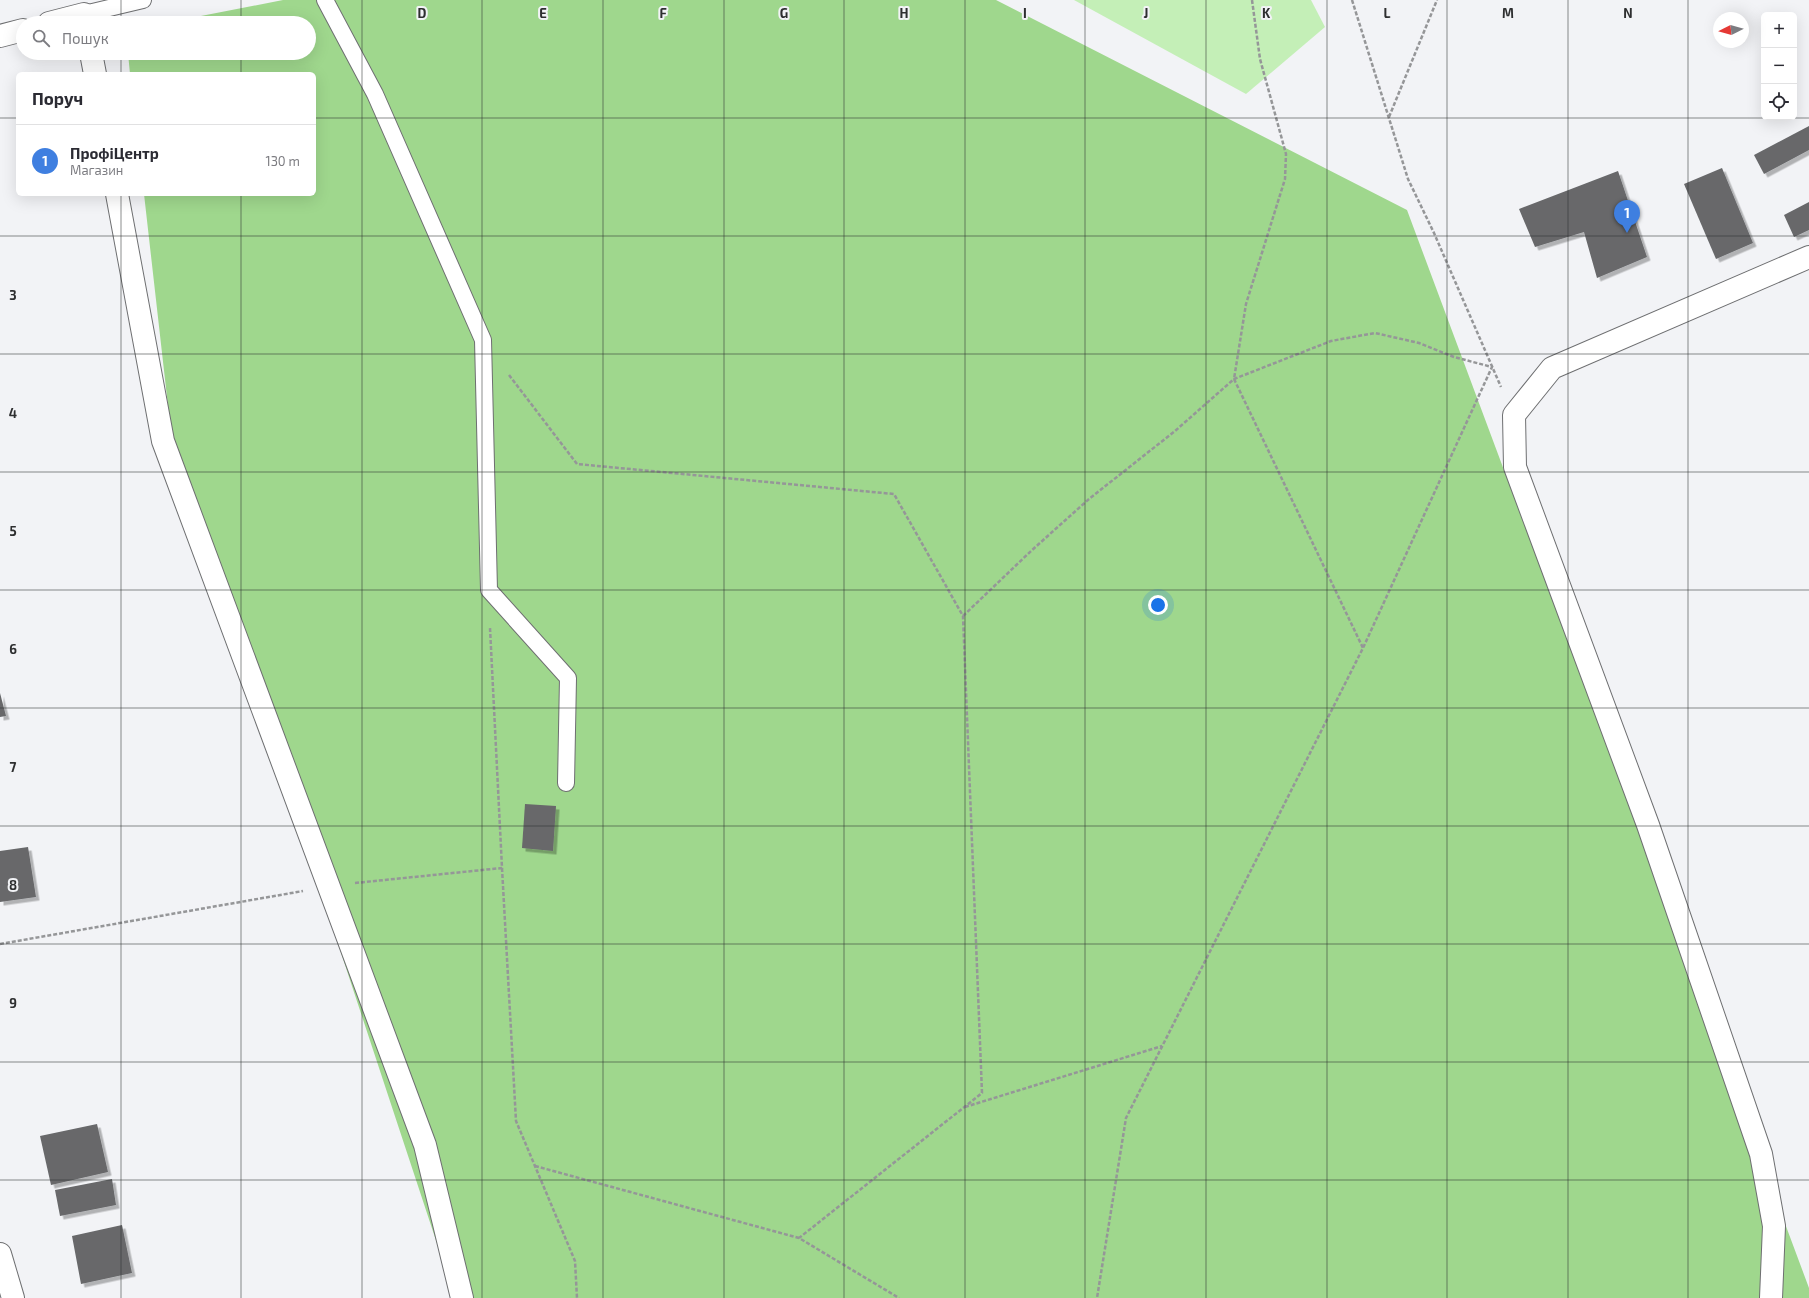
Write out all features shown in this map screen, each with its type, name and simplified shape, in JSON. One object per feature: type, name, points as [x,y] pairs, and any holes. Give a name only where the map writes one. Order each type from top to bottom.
[{"type":"street","points":[[0,36],[16,32]]},
{"type":"street","points":[[92,60],[95,72]]},
{"type":"street","points":[[117,196],[163,441],[424,1145],[462,1298]]},
{"type":"street","points":[[1771,1298],[1774,1226],[1760,1154],[1648,825],[1516,467],[1514,415],[1552,368],[1809,257]]},
{"type":"street","points":[[0,1254],[13,1298]]},
{"type":"lane","points":[[91,16],[143,0]]},
{"type":"lane","points":[[325,0],[375,94],[483,340],[489,590],[568,678],[566,784]]},
{"type":"path","points":[[1252,0],[1260,59],[1286,154],[1286,179],[1246,304],[1234,379],[1363,648]]},
{"type":"path","points":[[1352,0],[1408,179],[1434,233],[1514,415]]},
{"type":"path","points":[[1389,117],[1437,0]]},
{"type":"path","points":[[963,616],[1031,551],[1084,504],[1175,431],[1234,379],[1332,341],[1375,333],[1419,343],[1454,357],[1492,367]]},
{"type":"path","points":[[483,340],[577,464],[894,494],[963,616],[982,1093],[799,1238]]},
{"type":"path","points":[[1097,1298],[1126,1118],[1363,648],[1492,367]]},
{"type":"path","points":[[502,868],[516,1122],[575,1261],[577,1298]]},
{"type":"path","points":[[963,1108],[1162,1046]]},
{"type":"path","points":[[535,1166],[799,1238],[899,1298]]},
{"type":"green space","points":[[283,0],[996,0],[1407,210],[1809,1288],[1809,1298],[455,1298],[172,441],[144,196],[316,196],[316,72],[130,72],[129,60],[316,60],[316,16],[201,16]]},
{"type":"green space","points":[[1074,0],[1311,0],[1325,27],[1246,94]]},
{"type":"building","points":[[1809,126],[1809,150],[1764,174],[1754,155]]},
{"type":"building","points":[[1722,168],[1753,243],[1716,259],[1684,184]]},
{"type":"building","points":[[1618,171],[1647,257],[1597,278],[1584,232],[1535,247],[1519,209]]},
{"type":"building","points":[[1809,202],[1809,230],[1794,237],[1784,215]]},
{"type":"building","points":[[0,693],[6,716],[0,717]]},
{"type":"building","points":[[525,804],[556,806],[553,851],[522,848]]},
{"type":"building","points":[[28,847],[36,897],[0,902],[0,851]]},
{"type":"building","points":[[97,1124],[108,1172],[51,1185],[40,1136]]},
{"type":"building","points":[[112,1179],[116,1205],[60,1216],[55,1190]]},
{"type":"building","points":[[122,1225],[132,1273],[81,1284],[72,1236]]},
{"type":"place","name":"ПрофіЦентр","points":[[1627,233]]}]
